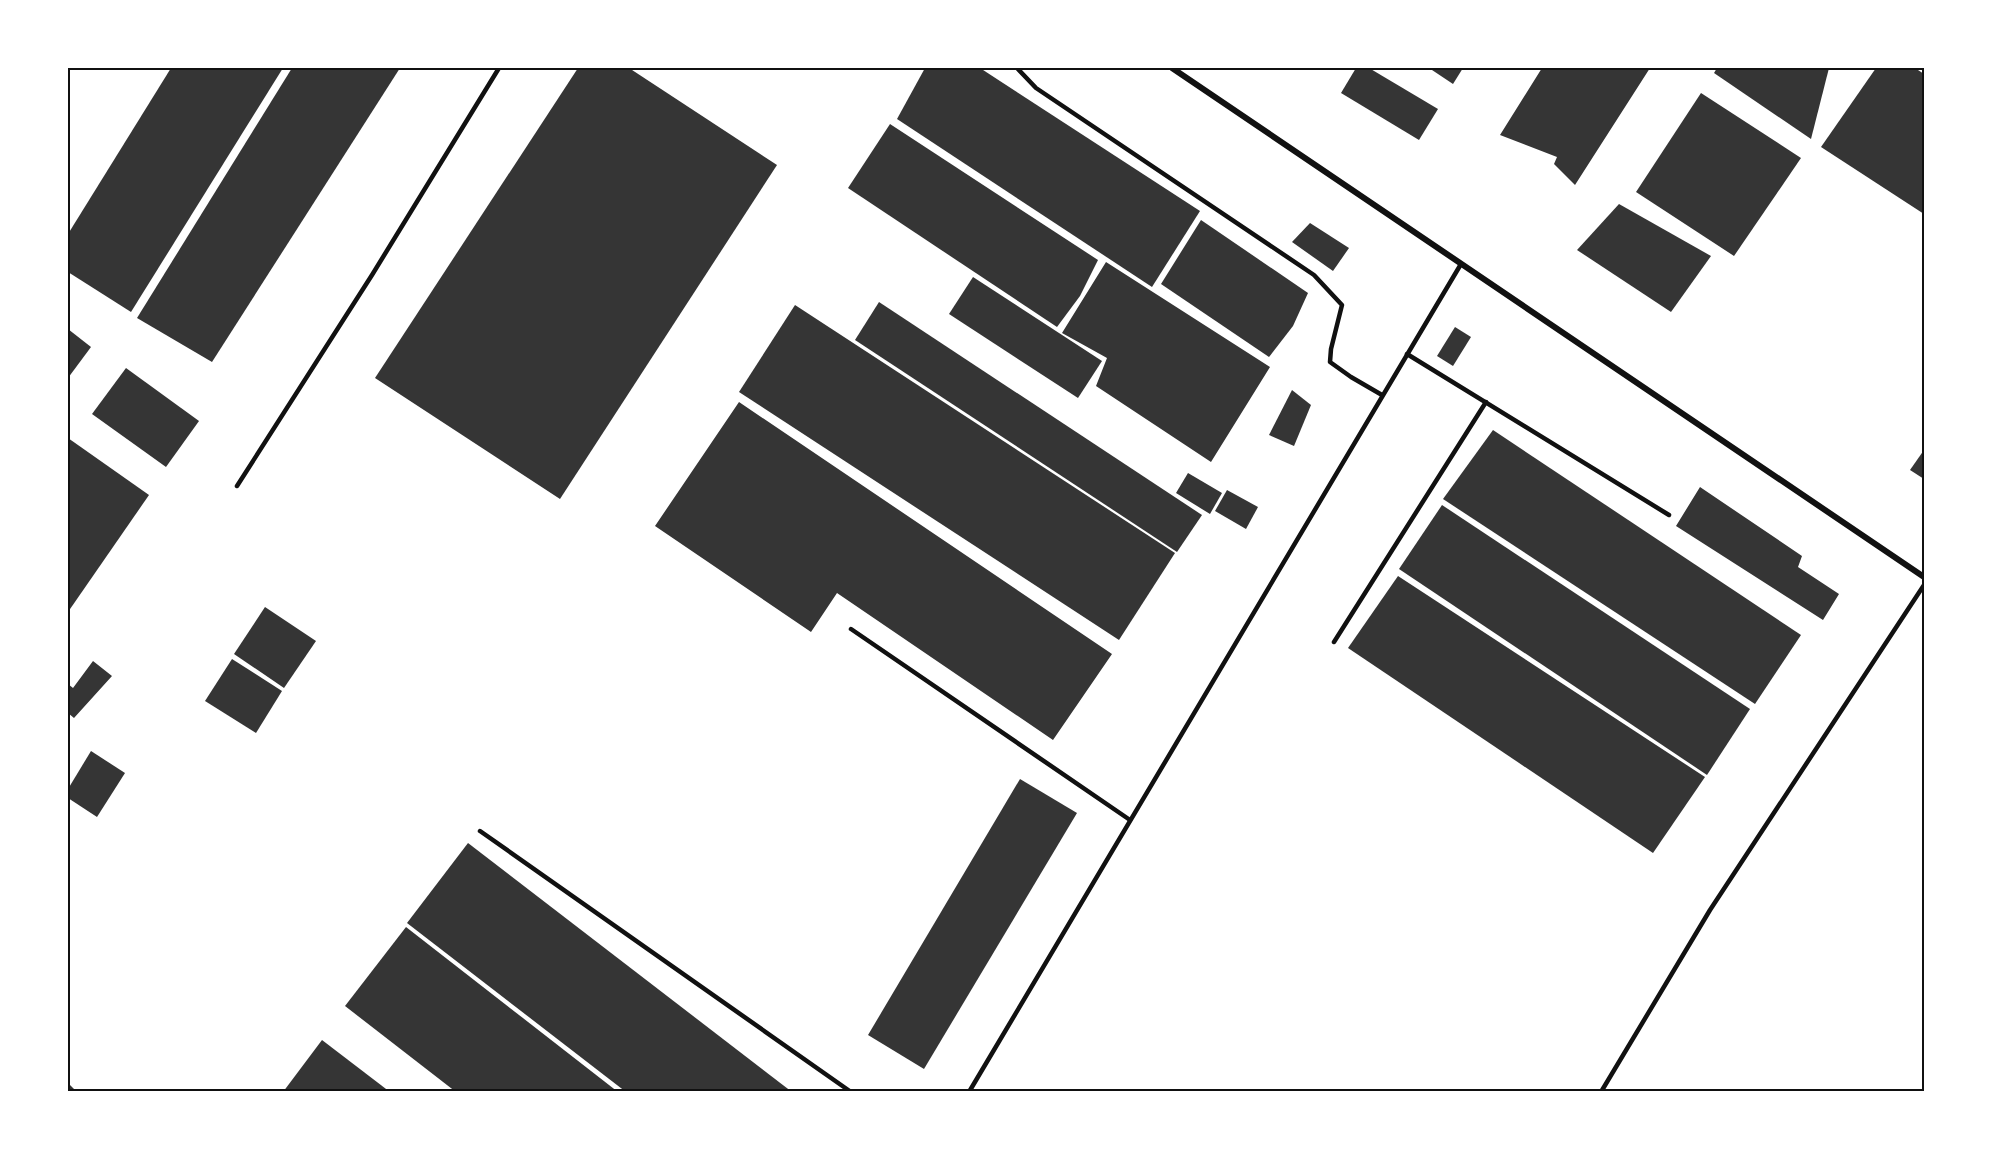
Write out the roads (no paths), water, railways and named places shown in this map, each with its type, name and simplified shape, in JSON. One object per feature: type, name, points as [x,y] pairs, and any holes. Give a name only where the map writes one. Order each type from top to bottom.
[{"type":"street","points":[[1172,68],[1924,577]]},
{"type":"lane","points":[[237,486],[372,275],[499,68]]},
{"type":"lane","points":[[1017,68],[1036,88],[1314,275],[1342,305],[1330,362],[1382,395]]},
{"type":"lane","points":[[969,1092],[1461,264]]},
{"type":"lane","points":[[1407,354],[1669,515]]},
{"type":"lane","points":[[1334,642],[1486,402]]},
{"type":"lane","points":[[1601,1092],[1710,910],[1924,585]]},
{"type":"lane","points":[[851,629],[1130,820]]},
{"type":"lane","points":[[480,831],[851,1092]]}]
